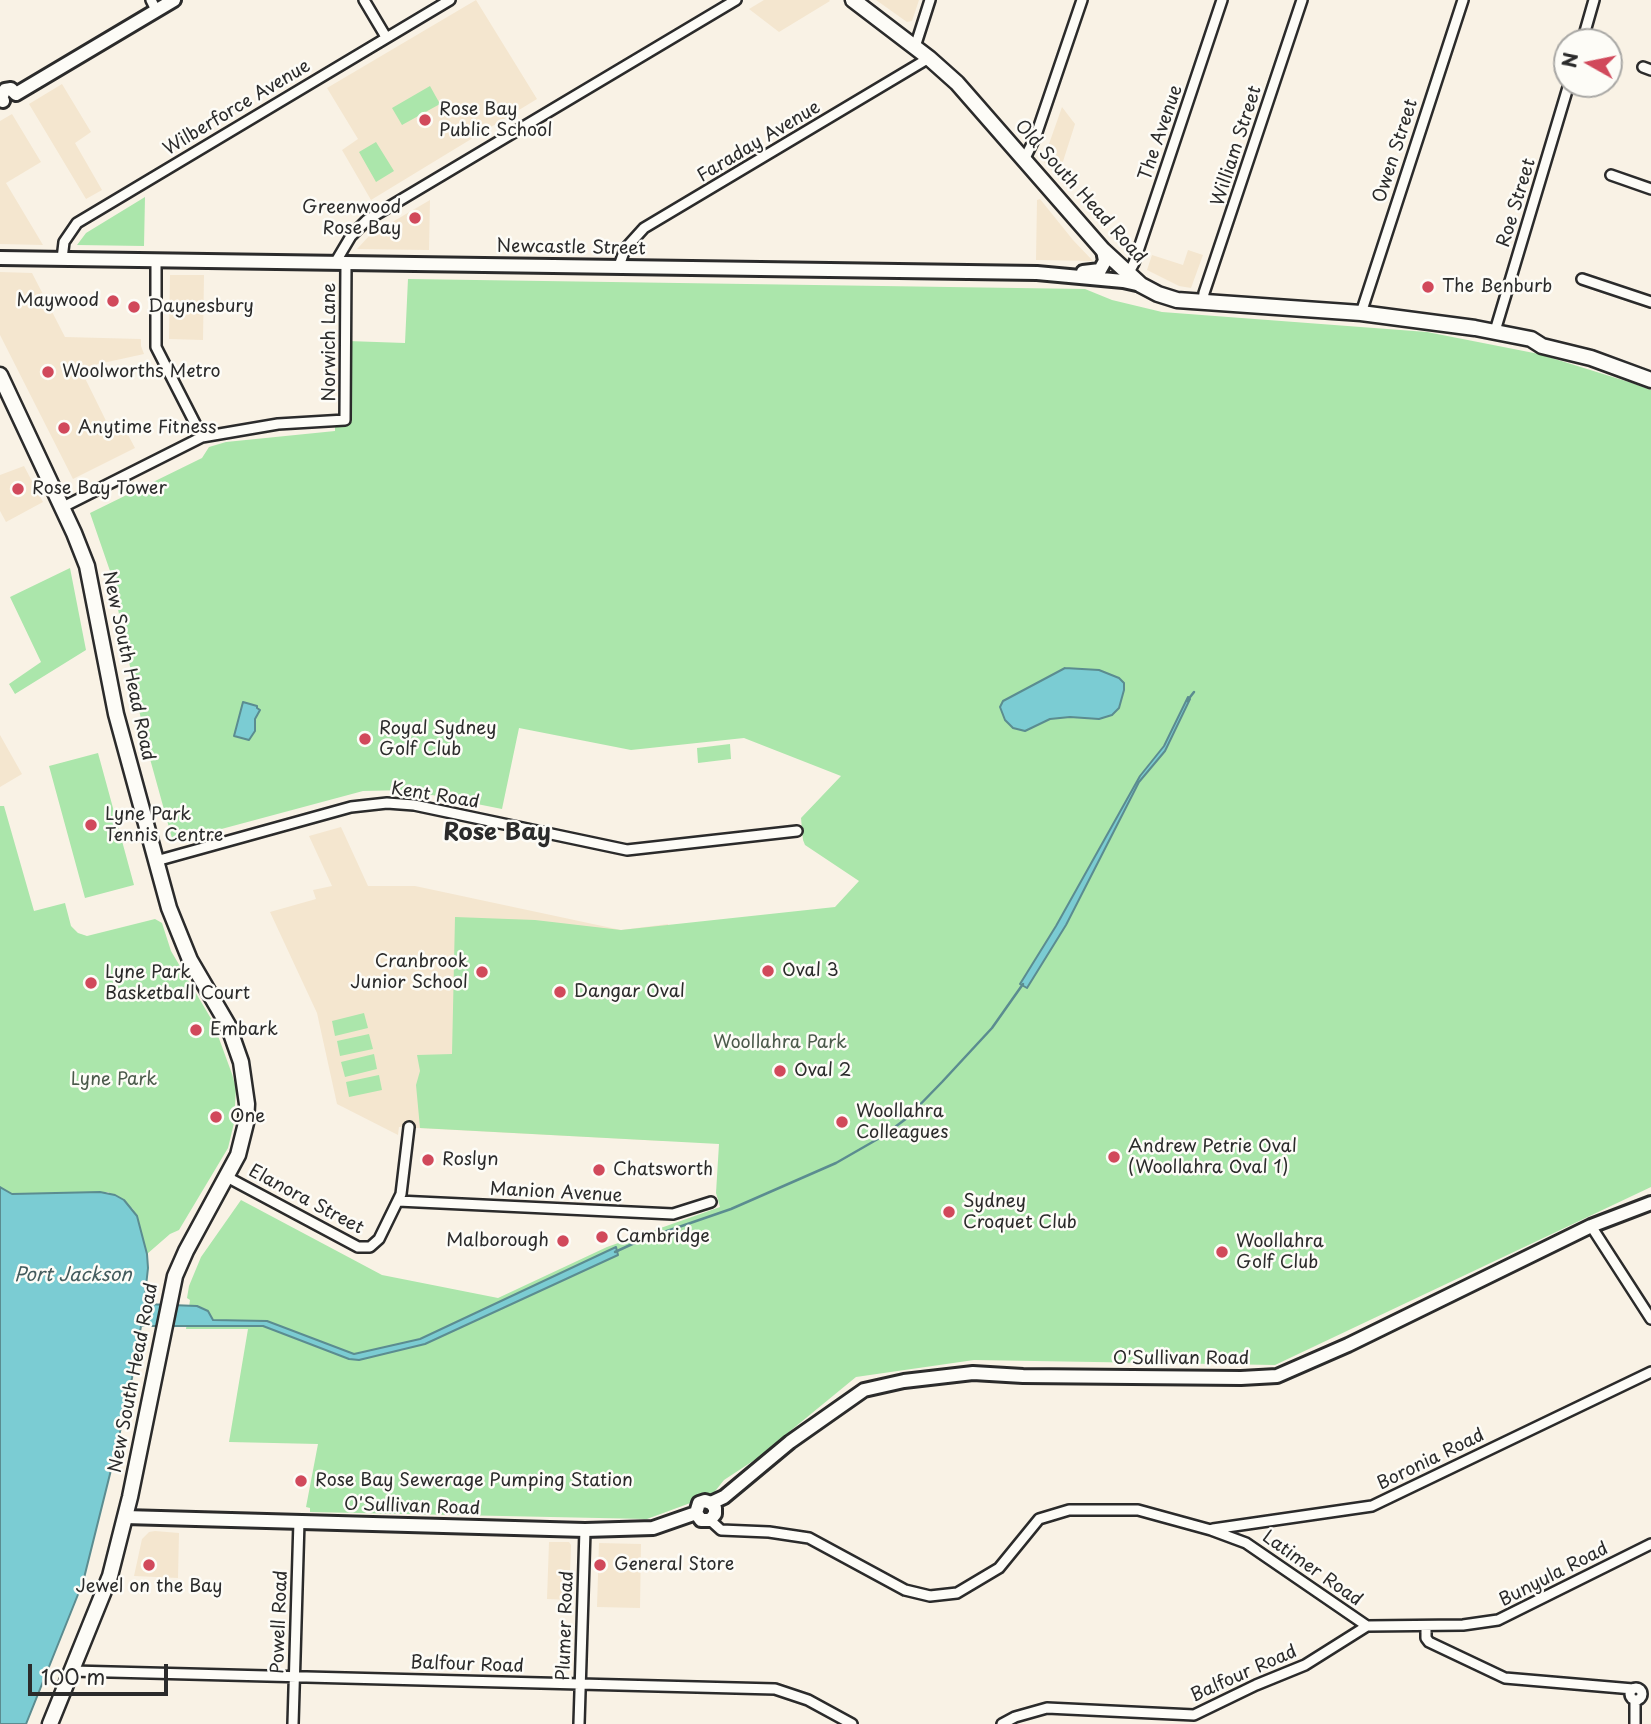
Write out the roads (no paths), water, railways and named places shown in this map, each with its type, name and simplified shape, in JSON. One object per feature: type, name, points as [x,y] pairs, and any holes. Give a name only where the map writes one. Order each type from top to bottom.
[{"type":"main road","points":[[5,94],[154,5],[174,0]]},
{"type":"main road","name":"Old South Head Road","points":[[853,0],[957,83],[1103,250],[1141,285],[1168,298],[1361,313],[1495,331],[1591,358],[1651,380]]},
{"type":"main road","points":[[1037,273],[1090,273],[1100,270],[1104,261],[1103,250]]},
{"type":"main road","name":"Newcastle Street","points":[[0,258],[1037,273],[1141,285]]},
{"type":"main road","name":"Old South Head Road","points":[[1531,340],[1543,338],[1556,341],[1651,371]]},
{"type":"main road","name":"New South Head Road","points":[[0,375],[81,549],[89,575],[116,714],[169,908],[184,948],[219,1007],[240,1062],[247,1104],[246,1123],[238,1155],[174,1276],[125,1517],[110,1576],[50,1724]]},
{"type":"main road","name":"O'Sullivan Road","points":[[711,1503],[724,1497],[790,1442],[864,1390],[904,1381],[972,1373],[1023,1376],[1277,1376],[1360,1339],[1591,1226],[1651,1203]]},
{"type":"main road","points":[[701,1502],[711,1503],[715,1511],[710,1520],[701,1520],[695,1513],[696,1506],[701,1502]]},
{"type":"main road","name":"O'Sullivan Road","points":[[125,1517],[585,1530],[653,1528],[695,1513]]},
{"type":"street","points":[[364,0],[386,37]]},
{"type":"street","name":"Wilberforce Avenue","points":[[62,259],[64,242],[77,223],[450,0]]},
{"type":"street","points":[[341,263],[351,236],[368,220],[736,0]]},
{"type":"street","points":[[915,47],[930,0]]},
{"type":"street","points":[[1024,160],[1035,138],[1082,0]]},
{"type":"street","name":"The Avenue","points":[[1128,274],[1134,263],[1222,0]]},
{"type":"street","name":"William Street","points":[[1203,301],[1302,0]]},
{"type":"street","name":"Owen Street","points":[[1361,313],[1462,0]]},
{"type":"street","points":[[1586,28],[1594,0]]},
{"type":"street","name":"Faraday Avenue","points":[[619,266],[625,248],[644,228],[929,58]]},
{"type":"street","name":"Roe Street","points":[[1495,331],[1565,98]]},
{"type":"street","points":[[1611,175],[1651,189]]},
{"type":"street","points":[[63,507],[202,437],[156,347],[156,261]]},
{"type":"street","name":"Norwich Lane","points":[[202,437],[278,424],[345,421],[341,263]]},
{"type":"street","points":[[1582,279],[1651,302]]},
{"type":"street","name":"Kent Road","points":[[156,861],[351,807],[387,803],[414,805],[627,850],[797,831]]},
{"type":"street","points":[[398,1201],[409,1127]]},
{"type":"street","name":"Elanora Street","points":[[227,1177],[358,1247],[370,1247],[379,1239],[398,1201]]},
{"type":"street","name":"Manion Avenue","points":[[398,1201],[673,1214],[711,1202]]},
{"type":"street","points":[[1591,1226],[1651,1319]]},
{"type":"street","name":"Boronia Road","points":[[1211,1530],[1372,1506],[1651,1372]]},
{"type":"street","name":"Latimer Road","points":[[710,1520],[721,1530],[769,1532],[809,1538],[905,1590],[930,1596],[957,1592],[999,1569],[1039,1520],[1069,1510],[1138,1510],[1211,1530],[1246,1543],[1367,1626],[1426,1626]]},
{"type":"street","name":"Powell Road","points":[[293,1724],[299,1521]]},
{"type":"street","name":"Plumer Road","points":[[579,1724],[585,1530]]},
{"type":"street","name":"Bunyula Road","points":[[1426,1626],[1480,1624],[1498,1620],[1651,1544]]},
{"type":"street","name":"Balfour Road","points":[[1002,1724],[1014,1717],[1047,1708],[1194,1715],[1304,1665],[1367,1626]]},
{"type":"street","points":[[1426,1626],[1426,1638],[1429,1642],[1505,1678],[1642,1690]]},
{"type":"street","name":"Balfour Road","points":[[72,1671],[775,1689],[800,1696],[852,1724]]},
{"type":"street","points":[[1635,1724],[1635,1700],[1630,1695],[1642,1690]]},
{"type":"water","points":[[1065,668],[1099,670],[1119,678],[1124,683],[1124,690],[1119,708],[1112,715],[1099,719],[1050,719],[1025,731],[1013,728],[1005,720],[1000,707],[1003,701]]},
{"type":"water","points":[[1188,697],[1190,699],[1165,751],[1139,782],[1066,925],[1027,988],[1020,984],[1056,926],[1140,776],[1164,746]]},
{"type":"water","points":[[243,702],[257,706],[260,710],[255,719],[255,731],[249,740],[234,736]]},
{"type":"water","name":"Port Jackson","points":[[0,1187],[12,1194],[100,1192],[124,1200],[137,1216],[147,1254],[144,1304],[197,1306],[208,1311],[213,1320],[267,1321],[354,1354],[420,1339],[616,1247],[618,1255],[425,1344],[359,1360],[349,1359],[263,1326],[141,1326],[115,1454],[83,1582],[26,1724],[0,1724]]},
{"type":"waterway","points":[[1187,701],[1194,692]]},
{"type":"waterway","points":[[615,1252],[641,1240],[731,1209],[836,1163],[883,1136],[907,1118],[992,1028],[1023,984]]},
{"type":"place","name":"Rose Bay Public School","points":[[425,120]]},
{"type":"place","name":"Greenwood Rose Bay","points":[[415,218]]},
{"type":"place","name":"The Benburb","points":[[1428,287]]},
{"type":"place","name":"Maywood","points":[[113,301]]},
{"type":"place","name":"Daynesbury","points":[[134,307]]},
{"type":"place","name":"Woolworths Metro","points":[[48,372]]},
{"type":"place","name":"Anytime Fitness","points":[[64,428]]},
{"type":"place","name":"Rose Bay Tower","points":[[18,489]]},
{"type":"place","name":"Royal Sydney Golf Club","points":[[365,739]]},
{"type":"place","name":"Lyne Park Tennis Centre","points":[[91,825]]},
{"type":"place","name":"Oval 3","points":[[768,971]]},
{"type":"place","name":"Cranbrook Junior School","points":[[482,972]]},
{"type":"place","name":"Lyne Park Basketball Court","points":[[91,983]]},
{"type":"place","name":"Dangar Oval","points":[[560,992]]},
{"type":"place","name":"Embark","points":[[196,1030]]},
{"type":"place","name":"Oval 2","points":[[780,1071]]},
{"type":"place","name":"One","points":[[216,1117]]},
{"type":"place","name":"Woollahra Colleagues","points":[[842,1122]]},
{"type":"place","name":"Andrew Petrie Oval (Woollahra Oval 1)","points":[[1114,1157]]},
{"type":"place","name":"Roslyn","points":[[428,1160]]},
{"type":"place","name":"Chatsworth","points":[[599,1170]]},
{"type":"place","name":"Sydney Croquet Club","points":[[949,1212]]},
{"type":"place","name":"Cambridge","points":[[602,1237]]},
{"type":"place","name":"Malborough","points":[[563,1241]]},
{"type":"place","name":"Woollahra Golf Club","points":[[1222,1252]]},
{"type":"place","name":"Rose Bay Sewerage Pumping Station","points":[[301,1481]]},
{"type":"place","name":"Jewel on the Bay","points":[[149,1565]]},
{"type":"place","name":"General Store","points":[[600,1565]]},
{"type":"district","name":"Rose Bay","points":[[497,833]]},
{"type":"park label","name":"Woollahra Park","points":[[780,1043]]},
{"type":"park label","name":"Lyne Park","points":[[114,1080]]}]
